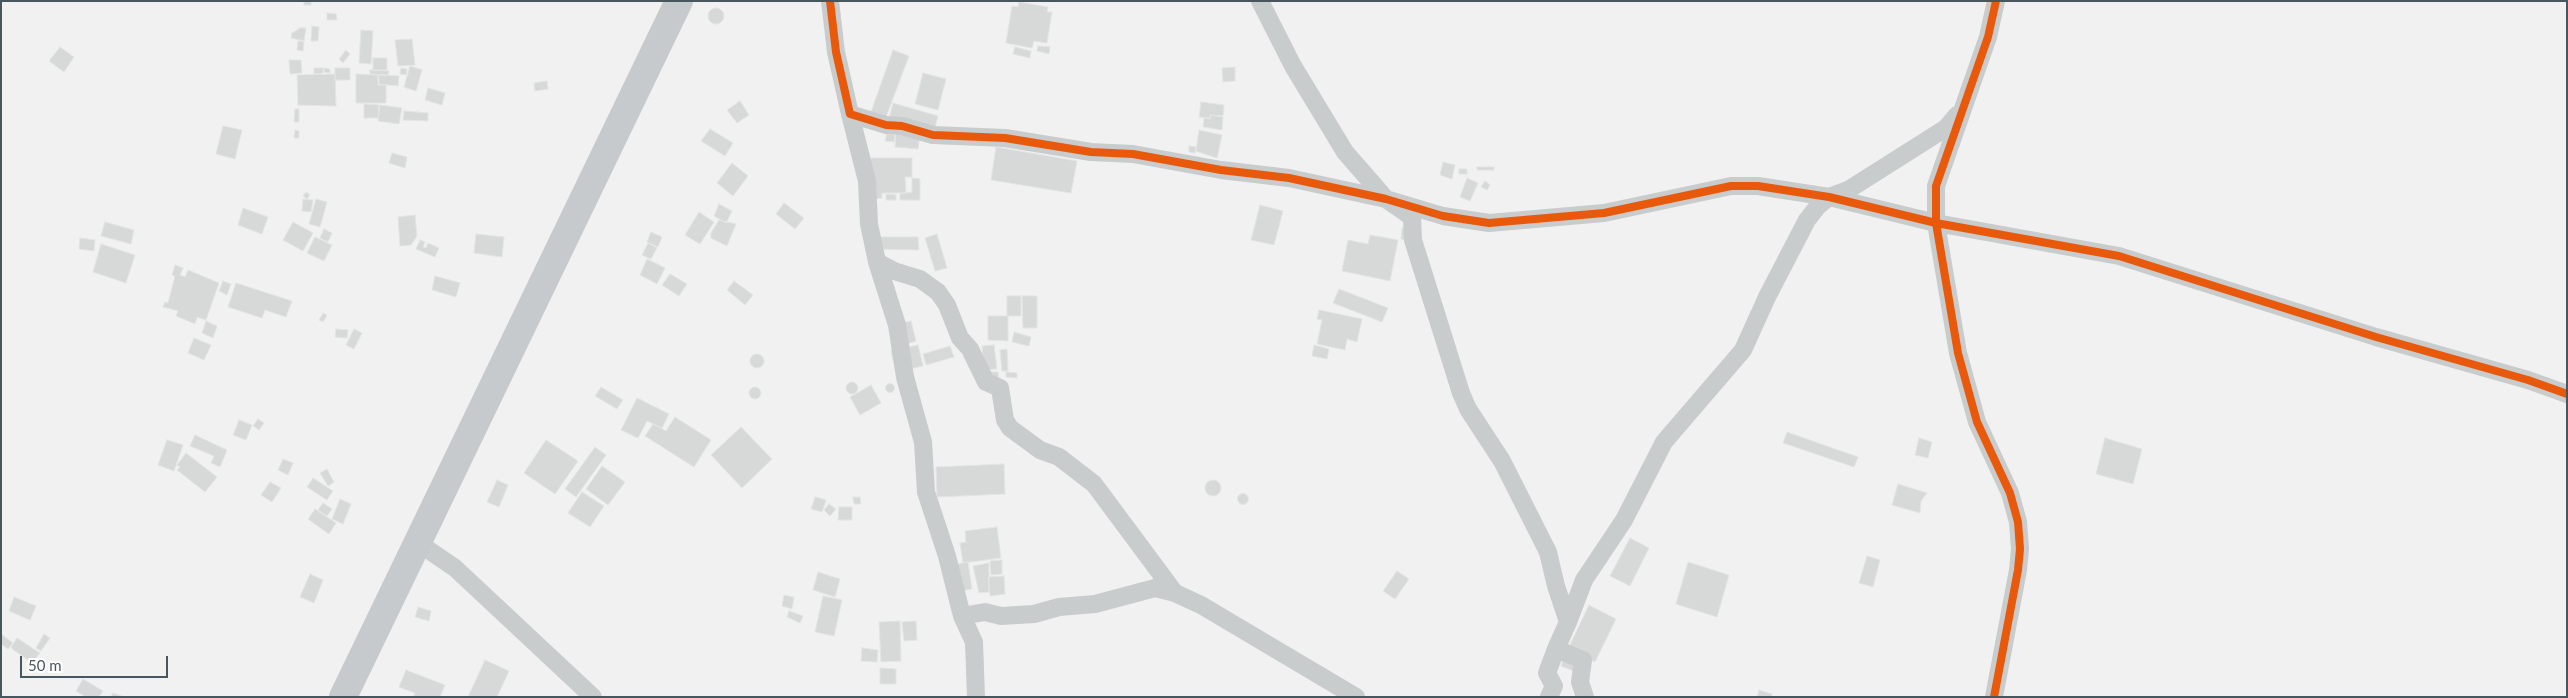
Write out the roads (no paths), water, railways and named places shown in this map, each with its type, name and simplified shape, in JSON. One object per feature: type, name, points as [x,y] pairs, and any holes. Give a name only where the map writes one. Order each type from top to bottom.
[{"type":"main road","points":[[342,697],[679,1]]},
{"type":"street","points":[[830,1],[836,52],[868,181],[869,224],[877,262],[897,325],[905,378],[923,442],[926,492],[947,556],[962,616],[974,642],[976,697]]},
{"type":"street","points":[[1260,1],[1293,66],[1332,134],[1356,166],[1386,199],[1412,216],[1413,240],[1461,393],[1468,409],[1502,461],[1542,537],[1568,622]]},
{"type":"street","points":[[1994,697],[2016,579],[2020,549],[2018,522],[2010,493],[1977,422],[1966,387],[1950,316],[1936,223],[1936,186],[1961,109],[1985,45],[1996,1]]},
{"type":"street","points":[[1549,697],[1554,686],[1547,673],[1584,580],[1624,520],[1664,442],[1743,350],[1767,297],[1807,220],[1829,197],[1848,190],[1946,128],[1961,109]]},
{"type":"street","points":[[850,114],[886,125],[902,126],[933,135],[1005,138],[1091,152],[1133,154],[1221,170],[1289,178],[1386,199],[1443,216],[1489,224],[1604,213],[1731,186],[1758,186],[1829,197],[1936,223],[2119,256],[2376,337],[2528,380],[2567,394]]},
{"type":"street","points":[[877,262],[894,271],[920,278],[938,292],[947,305],[960,338],[970,350],[986,382],[1000,388],[1005,420],[1010,428],[1040,450],[1059,457],[1094,484],[1175,593]]},
{"type":"street","points":[[418,542],[455,568],[593,697]]},
{"type":"street","points":[[962,616],[985,612],[1001,616],[1034,614],[1059,607],[1095,604],[1155,588],[1175,593],[1231,621],[1356,697]]},
{"type":"street","points":[[1556,649],[1582,660],[1580,682],[1585,697]]}]
